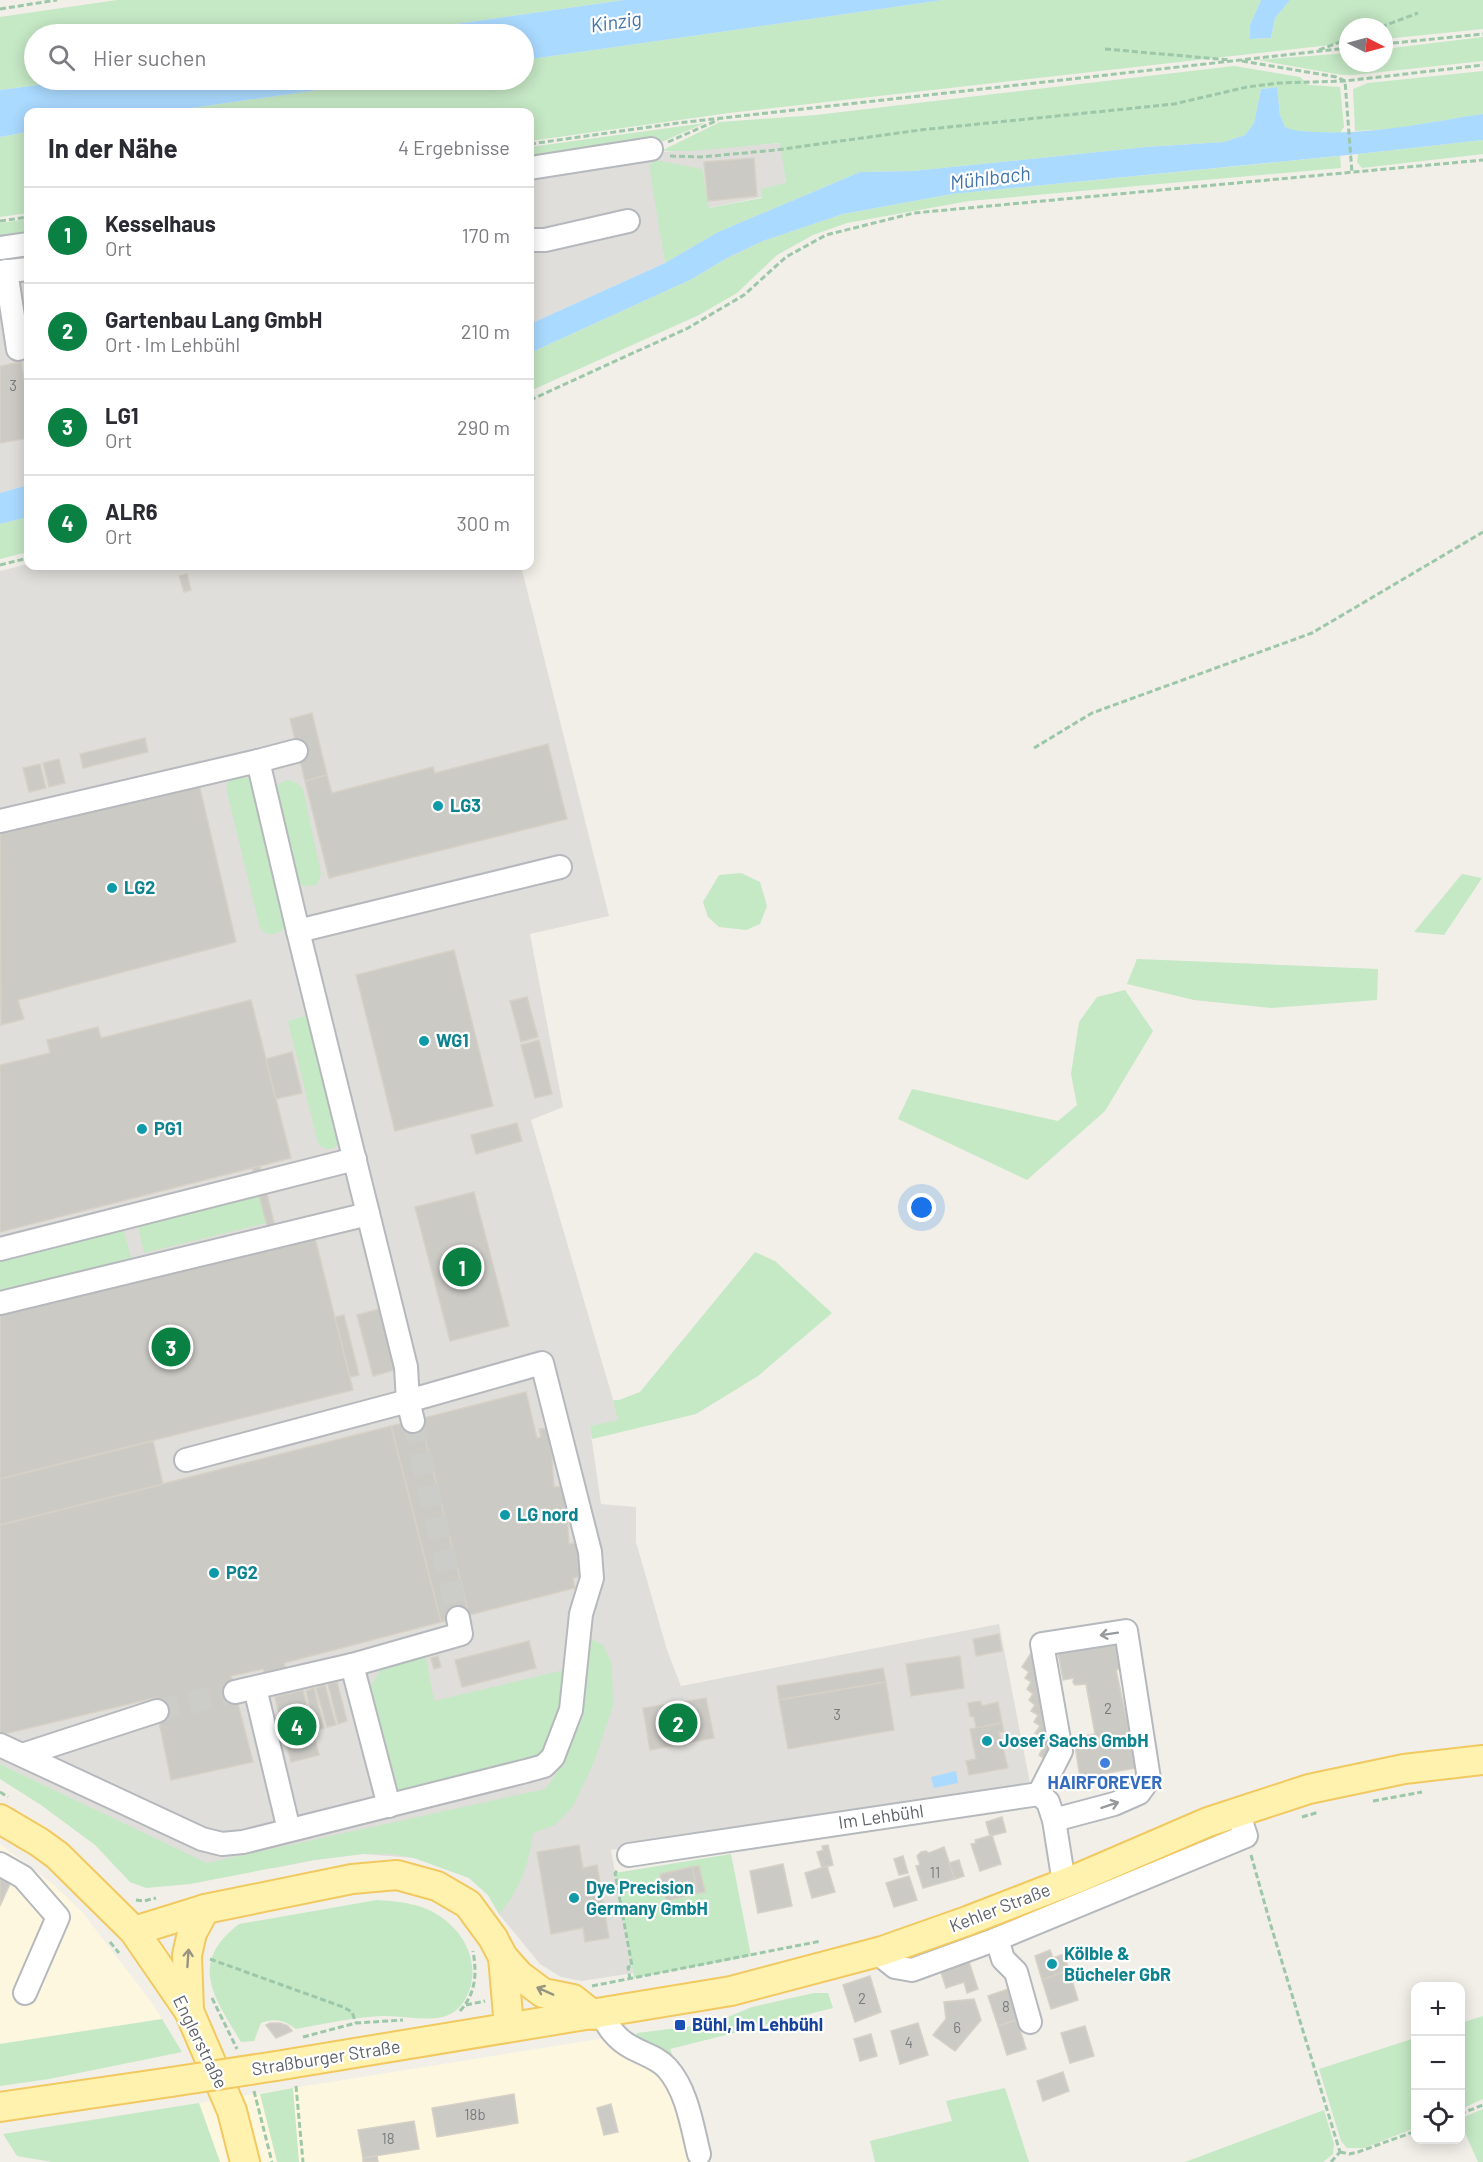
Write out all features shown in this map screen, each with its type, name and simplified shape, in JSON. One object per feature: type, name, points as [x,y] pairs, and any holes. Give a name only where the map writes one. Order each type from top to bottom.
[{"type":"main road","name":"Kehler Straße","points":[[508,2027],[731,1991],[882,1950],[967,1922],[1064,1884],[1208,1822],[1242,1824],[1309,1789],[1404,1769],[1483,1760]]},
{"type":"main road","name":"Englerstraße","points":[[0,1819],[57,1855],[134,1931],[189,2010],[232,2111],[245,2162]]},
{"type":"main road","points":[[134,1931],[205,1910],[352,1879],[397,1875],[437,1886],[468,1904],[493,1938],[503,1957],[519,1975],[543,1993],[573,2000],[596,2014]]},
{"type":"main road","points":[[189,2010],[187,1955],[192,1933],[205,1910]]},
{"type":"main road","points":[[503,1957],[508,2027]]},
{"type":"main road","name":"Straßburger Straße","points":[[0,2107],[171,2082],[286,2074],[508,2027]]},
{"type":"street","points":[[534,167],[651,149]]},
{"type":"street","points":[[534,240],[545,240],[628,221]]},
{"type":"street","points":[[0,248],[24,245]]},
{"type":"street","points":[[16,352],[3,272],[24,269]]},
{"type":"street","points":[[0,821],[296,751]]},
{"type":"street","points":[[258,761],[406,1367],[410,1411]]},
{"type":"street","points":[[298,931],[560,867]]},
{"type":"street","points":[[0,1249],[355,1159]]},
{"type":"street","points":[[0,1303],[368,1214]]},
{"type":"street","points":[[0,1745],[202,1839],[222,1844],[389,1806],[526,1771],[544,1766],[552,1757],[571,1710],[581,1614],[592,1578],[590,1552],[542,1363],[410,1411],[186,1460]]},
{"type":"street","points":[[289,1830],[245,1690],[352,1665],[461,1634],[458,1618]]},
{"type":"street","points":[[1054,1820],[1114,1804],[1139,1793],[1149,1779],[1126,1631],[1042,1644],[1060,1751],[1039,1794],[1048,1802],[1054,1820],[1064,1884]]},
{"type":"street","points":[[352,1665],[389,1806]]},
{"type":"street","points":[[22,1755],[157,1711]]},
{"type":"street","name":"Im Lehbühl","points":[[629,1855],[1039,1794]]},
{"type":"street","points":[[882,1950],[885,1959],[895,1967],[912,1970],[997,1939],[1242,1824]]},
{"type":"street","points":[[0,1864],[23,1877],[58,1917],[26,1993]]},
{"type":"street","points":[[997,1939],[1003,1959],[1016,1972],[1030,2022]]},
{"type":"street","points":[[596,2014],[611,2032],[630,2047],[650,2055],[666,2066],[679,2084],[699,2154]]},
{"type":"path","points":[[0,9],[57,0]]},
{"type":"path","points":[[1393,22],[1418,13]]},
{"type":"path","points":[[1393,43],[1483,34]]},
{"type":"path","points":[[1314,52],[1339,42]]},
{"type":"path","points":[[1105,49],[1239,61],[1336,77],[1345,81]]},
{"type":"path","points":[[534,143],[678,123],[1339,49]]},
{"type":"path","points":[[718,120],[651,149],[658,155],[701,158],[920,130],[1174,104],[1247,87],[1279,83],[1345,81],[1483,65]]},
{"type":"path","points":[[1345,81],[1352,173]]},
{"type":"path","points":[[534,398],[687,328],[744,295],[786,257],[826,235],[914,213],[1483,160]]},
{"type":"path","points":[[0,221],[24,218]]},
{"type":"path","points":[[1034,748],[1092,713],[1312,633],[1483,532]]},
{"type":"path","points":[[0,565],[24,559]]},
{"type":"path","points":[[1368,1802],[1426,1791]]},
{"type":"path","points":[[1294,1820],[1322,1811]]},
{"type":"path","points":[[1242,1824],[1274,1938],[1340,2152]]},
{"type":"path","points":[[629,1855],[615,1873],[632,1966],[628,1967],[630,1979]]},
{"type":"path","points":[[590,1987],[828,1940]]},
{"type":"path","points":[[466,2005],[476,1983],[476,1967],[472,1949]]},
{"type":"path","points":[[205,1958],[343,2007],[352,2012],[356,2023]]},
{"type":"path","points":[[286,2074],[303,2162]]},
{"type":"path","points":[[1465,2112],[1483,2105]]},
{"type":"path","points":[[1340,2152],[1349,2154],[1358,2152],[1411,2133]]},
{"type":"path","points":[[1331,2162],[1340,2152]]},
{"type":"shaded area","points":[[781,143],[786,184],[761,189],[763,197],[708,208],[650,165],[665,263],[534,322],[534,162]]},
{"type":"shaded area","points":[[24,233],[24,486],[0,493],[0,237]]},
{"type":"shaded area","points":[[24,565],[24,570],[522,570],[609,916],[530,934],[563,1107],[531,1120],[619,1420],[590,1427],[601,1504],[636,1507],[636,1542],[667,1650],[681,1686],[999,1624],[1030,1783],[611,1850],[633,1973],[582,1981],[561,1977],[540,1964],[499,1914],[488,1895],[469,1878],[438,1865],[414,1858],[363,1854],[275,1868],[206,1863],[0,1764],[0,571]]},
{"type":"shaded area","points":[[0,1844],[55,1886],[82,1912],[162,2019],[0,2044]]},
{"type":"shaded area","points":[[605,2038],[669,2082],[693,2162],[220,2162],[199,2103]]},
{"type":"green space","points":[[117,0],[624,0],[456,24],[24,24],[24,87],[0,90],[0,17]]},
{"type":"green space","points":[[943,0],[1261,0],[1250,25],[1250,39],[1271,38],[1275,18],[1290,0],[1483,0],[1483,29],[1393,38],[1393,18],[1339,18],[1339,44],[729,113],[534,140],[534,108],[192,108],[318,90],[534,90],[534,59]]},
{"type":"green space","points":[[1483,37],[1483,61],[1393,71],[1393,48]]},
{"type":"green space","points":[[1339,54],[1339,72],[1381,72],[1342,75],[1258,60]]},
{"type":"green space","points":[[1234,66],[1300,77],[1309,85],[1340,87],[1344,127],[1340,133],[1293,131],[1285,127],[1280,115],[1277,87],[1261,89],[1254,123],[1245,135],[1224,142],[1146,147],[913,171],[860,172],[718,232],[665,263],[649,165],[654,160],[702,169],[709,208],[762,198],[761,189],[786,183],[780,143],[691,151],[661,151],[720,122],[816,115]]},
{"type":"green space","points":[[1483,71],[1483,114],[1392,129],[1355,131],[1353,89],[1368,83]]},
{"type":"green space","points":[[705,123],[650,147],[534,162],[534,146]]},
{"type":"green space","points":[[24,133],[24,214],[0,217],[0,137]]},
{"type":"green space","points":[[1483,140],[1483,154],[1362,168],[1357,162],[1358,154]]},
{"type":"green space","points":[[1340,156],[1341,168],[969,201],[847,223],[813,235],[777,255],[737,293],[699,315],[534,389],[534,351],[692,279],[727,258],[763,241],[843,214],[952,194]]},
{"type":"green space","points":[[24,220],[24,233],[0,237],[0,223]]},
{"type":"green space","points":[[24,518],[24,553],[0,559],[0,524]]},
{"type":"green space","points":[[243,776],[254,782],[286,926],[280,932],[273,934],[266,933],[260,928],[227,792],[230,779]]},
{"type":"green space","points":[[288,780],[297,783],[303,789],[321,874],[317,885],[303,886],[294,877],[274,792],[279,784]]},
{"type":"green space","points":[[741,873],[760,882],[767,906],[760,924],[746,930],[719,927],[708,917],[703,902],[719,875]]},
{"type":"green space","points":[[1462,874],[1482,878],[1444,935],[1414,932]]},
{"type":"green space","points":[[1137,959],[1378,969],[1377,1000],[1271,1008],[1194,1000],[1127,984]]},
{"type":"green space","points":[[1125,990],[1153,1031],[1105,1111],[1027,1180],[898,1119],[912,1089],[1058,1121],[1077,1105],[1071,1074],[1079,1022],[1097,997]]},
{"type":"green space","points":[[310,1014],[339,1143],[331,1149],[323,1148],[318,1143],[288,1021]]},
{"type":"green space","points":[[258,1193],[266,1223],[144,1253],[137,1223]]},
{"type":"green space","points":[[123,1228],[131,1258],[0,1292],[0,1258]]},
{"type":"green space","points":[[755,1252],[775,1261],[832,1313],[758,1376],[696,1414],[592,1439],[590,1426],[618,1420],[613,1400],[640,1392]]},
{"type":"green space","points":[[587,1637],[603,1645],[612,1664],[613,1706],[594,1762],[573,1806],[555,1825],[533,1833],[529,1856],[518,1886],[499,1914],[488,1895],[469,1878],[414,1858],[392,1854],[363,1854],[314,1860],[190,1884],[146,1888],[130,1882],[95,1845],[41,1805],[0,1779],[0,1764],[207,1863],[545,1789],[567,1754],[580,1717]]},
{"type":"green space","points":[[425,1653],[434,1701],[564,1670],[557,1719],[548,1742],[541,1751],[532,1760],[402,1792],[394,1787],[371,1687],[387,1664]]},
{"type":"green space","points":[[731,1854],[751,1956],[634,1978],[615,1873]]},
{"type":"green space","points":[[377,1900],[418,1906],[430,1911],[452,1926],[460,1936],[471,1959],[472,1972],[471,1985],[459,2008],[439,2018],[371,2017],[296,2029],[275,2020],[261,2023],[254,2041],[241,2042],[222,2011],[211,1981],[210,1967],[214,1953],[223,1939],[239,1924]]},
{"type":"green space","points":[[814,1993],[828,1993],[833,2008],[670,2049],[676,2063],[636,2036],[637,2033],[711,2024],[752,2007]]},
{"type":"green space","points":[[1483,2016],[1483,2099],[1465,2107],[1465,2036],[1465,2022]]},
{"type":"green space","points":[[162,2019],[182,2052],[49,2079],[0,2086],[0,2044]]},
{"type":"green space","points":[[1411,2039],[1411,2130],[1364,2148],[1347,2148],[1341,2141],[1319,2069]]},
{"type":"green space","points":[[293,2088],[299,2162],[277,2162],[260,2094]]},
{"type":"green space","points":[[1005,2088],[1029,2162],[875,2162],[870,2141],[952,2121],[946,2101]]},
{"type":"green space","points":[[199,2103],[220,2162],[52,2162],[17,2156],[3,2134]]},
{"type":"green space","points":[[1483,2109],[1483,2162],[1478,2162],[1465,2133],[1465,2116]]},
{"type":"green space","points":[[1324,2110],[1334,2144],[1333,2154],[1323,2162],[1185,2162]]},
{"type":"water","name":"Kinzig","points":[[624,0],[943,0],[534,59],[534,24],[456,24]]},
{"type":"water","points":[[1261,0],[1290,0],[1275,18],[1271,38],[1250,39],[1250,25]]},
{"type":"water","points":[[24,87],[24,90],[318,90],[192,108],[24,108],[24,133],[0,137],[0,90]]},
{"type":"water","name":"Mühlbach","points":[[1277,87],[1280,115],[1285,127],[1293,130],[1359,132],[1483,114],[1483,140],[952,194],[843,214],[763,241],[727,258],[692,279],[534,351],[534,322],[665,263],[718,232],[860,172],[913,171],[1146,147],[1224,142],[1245,135],[1254,123],[1261,89]]},
{"type":"water","points":[[24,486],[24,518],[0,524],[0,493]]},
{"type":"water","points":[[956,1771],[958,1783],[934,1788],[931,1777]]},
{"type":"building","points":[[754,158],[757,196],[708,201],[704,162]]},
{"type":"building","points":[[21,362],[24,381],[24,439],[0,443],[0,366]]},
{"type":"building","points":[[187,574],[191,590],[184,592],[179,576]]},
{"type":"building","points":[[312,713],[327,775],[305,781],[290,719]]},
{"type":"building","points":[[145,738],[148,752],[83,768],[80,754]]},
{"type":"building","name":"LG3","points":[[548,744],[567,819],[329,878],[305,781],[327,775],[332,793],[433,767],[435,773]]},
{"type":"building","points":[[59,759],[65,783],[49,787],[43,763]]},
{"type":"building","points":[[40,764],[46,788],[29,792],[23,768]]},
{"type":"building","name":"LG2","points":[[199,784],[236,942],[18,1000],[24,1019],[1,1025],[0,834]]},
{"type":"building","name":"WG1","points":[[454,950],[493,1106],[395,1131],[356,975]]},
{"type":"building","points":[[527,997],[538,1037],[521,1042],[510,1001]]},
{"type":"building","name":"PG1","points":[[251,1000],[291,1158],[0,1232],[0,1065],[50,1053],[47,1040],[98,1027],[101,1038]]},
{"type":"building","points":[[539,1040],[552,1094],[535,1098],[521,1045]]},
{"type":"building","points":[[292,1052],[302,1093],[276,1099],[266,1059]]},
{"type":"building","points":[[517,1123],[522,1141],[476,1154],[471,1135]]},
{"type":"building","points":[[260,1166],[279,1243],[272,1245],[252,1168]]},
{"type":"building","points":[[474,1192],[509,1326],[450,1341],[415,1207]]},
{"type":"building","points":[[314,1234],[353,1390],[0,1479],[0,1313]]},
{"type":"building","points":[[379,1309],[395,1370],[373,1376],[357,1315]]},
{"type":"building","points":[[344,1315],[359,1375],[350,1377],[335,1317]]},
{"type":"building","name":"LG nord","points":[[526,1392],[537,1438],[541,1437],[539,1429],[550,1428],[554,1487],[565,1486],[569,1544],[578,1542],[580,1577],[573,1578],[575,1588],[469,1615],[420,1419]]},
{"type":"building","points":[[420,1419],[469,1615],[441,1622],[391,1426]]},
{"type":"building","name":"PG2","points":[[391,1426],[441,1622],[284,1663],[286,1670],[265,1674],[263,1669],[231,1676],[253,1762],[171,1780],[154,1698],[0,1735],[0,1525]]},
{"type":"building","points":[[153,1441],[163,1484],[0,1525],[0,1479]]},
{"type":"building","points":[[999,1634],[1002,1651],[976,1656],[973,1639]]},
{"type":"building","points":[[1117,1636],[1123,1668],[1116,1670],[1130,1735],[1136,1734],[1142,1767],[1080,1778],[1075,1745],[1086,1744],[1085,1736],[1095,1734],[1086,1684],[1075,1685],[1074,1678],[1063,1680],[1057,1647]]},
{"type":"building","points":[[529,1641],[536,1668],[462,1687],[455,1660]]},
{"type":"building","points":[[1031,1653],[1038,1658],[1033,1665],[1040,1669],[1036,1676],[1042,1680],[1038,1687],[1045,1692],[1055,1747],[1046,1760],[1039,1755],[1043,1748],[1037,1744],[1042,1737],[1035,1733],[1040,1726],[1034,1722],[1038,1715],[1031,1711],[1035,1705],[1029,1700],[1033,1694],[1027,1689],[1031,1682],[1025,1678],[1029,1672],[1022,1667]]},
{"type":"building","points":[[438,1656],[441,1667],[434,1669],[431,1658]]},
{"type":"building","points":[[960,1656],[964,1688],[911,1696],[906,1664]]},
{"type":"building","points":[[883,1668],[886,1682],[779,1700],[777,1686]]},
{"type":"building","points":[[337,1682],[347,1721],[338,1724],[328,1684]]},
{"type":"building","points":[[886,1682],[894,1730],[788,1749],[779,1700]]},
{"type":"building","points":[[325,1685],[336,1725],[327,1727],[316,1688]]},
{"type":"building","points":[[314,1688],[324,1728],[315,1730],[306,1691]]},
{"type":"building","points":[[303,1690],[319,1755],[291,1762],[275,1697]]},
{"type":"building","points":[[706,1698],[714,1738],[650,1750],[643,1708]]},
{"type":"building","points":[[980,1701],[982,1706],[998,1702],[1002,1723],[976,1728],[974,1717],[970,1716],[968,1703]]},
{"type":"building","name":"Josef Sachs GmbH","points":[[1002,1723],[1004,1732],[999,1732],[1008,1768],[969,1775],[966,1761],[976,1759],[970,1729]]},
{"type":"building","points":[[1002,1817],[1006,1832],[990,1836],[986,1822]]},
{"type":"building","points":[[992,1835],[1001,1864],[980,1871],[971,1844],[976,1843],[975,1840]]},
{"type":"building","name":"Dye Precision Germany GmbH","points":[[579,1845],[583,1868],[597,1865],[609,1938],[585,1942],[583,1928],[551,1934],[537,1852]]},
{"type":"building","points":[[828,1845],[833,1865],[822,1868],[817,1852],[823,1850],[822,1846]]},
{"type":"building","points":[[944,1847],[955,1879],[923,1888],[916,1866],[920,1865],[917,1856],[921,1852],[929,1853]]},
{"type":"building","points":[[903,1856],[908,1873],[899,1875],[894,1859]]},
{"type":"building","points":[[959,1860],[964,1876],[955,1879],[949,1863]]},
{"type":"building","points":[[783,1864],[792,1906],[758,1913],[750,1871]]},
{"type":"building","points":[[699,1866],[705,1892],[698,1893],[692,1867]]},
{"type":"building","points":[[827,1866],[835,1892],[812,1898],[805,1873]]},
{"type":"building","points":[[692,1867],[698,1893],[666,1901],[660,1874]]},
{"type":"building","points":[[0,1871],[13,1877],[0,1906]]},
{"type":"building","points":[[909,1876],[917,1900],[894,1907],[886,1883]]},
{"type":"building","name":"Kölble & Bücheler GbR","points":[[1050,1950],[1053,1958],[1064,1954],[1069,1970],[1042,1980],[1035,1956]]},
{"type":"building","points":[[969,1962],[978,1989],[967,1993],[964,1982],[946,1988],[941,1972]]},
{"type":"building","points":[[1069,1970],[1078,2000],[1051,2009],[1042,1980]]},
{"type":"building","points":[[870,1976],[881,2012],[855,2022],[843,1985]]},
{"type":"building","points":[[1014,1987],[1024,2018],[998,2026],[988,1996]]},
{"type":"building","points":[[974,1999],[981,2020],[955,2051],[933,2035],[946,2019],[944,2002]]},
{"type":"building","points":[[1017,2020],[1026,2049],[1007,2055],[998,2026]]},
{"type":"building","points":[[280,2023],[288,2026],[292,2031],[276,2038],[266,2025]]},
{"type":"building","points":[[918,2023],[928,2055],[900,2064],[891,2031]]},
{"type":"building","points":[[1085,2026],[1094,2056],[1070,2063],[1061,2033]]},
{"type":"building","points":[[871,2034],[877,2056],[860,2061],[854,2039]]},
{"type":"building","points":[[1063,2072],[1069,2091],[1043,2101],[1037,2081]]},
{"type":"building","points":[[514,2094],[518,2123],[437,2137],[432,2108]]},
{"type":"building","points":[[611,2104],[618,2132],[604,2135],[597,2108]]},
{"type":"building","points":[[414,2121],[419,2149],[363,2158],[358,2130]]},
{"type":"building","points":[[377,2156],[378,2162],[363,2162],[363,2158]]},
{"type":"tunnel","points":[[413,1421],[458,1618]]},
{"type":"tunnel","points":[[157,1711],[235,1692]]},
{"type":"place","name":"LG3","points":[[438,806]]},
{"type":"place","name":"LG2","points":[[112,888]]},
{"type":"place","name":"WG1","points":[[424,1041]]},
{"type":"place","name":"PG1","points":[[142,1129]]},
{"type":"place","name":"Kesselhaus","points":[[462,1267]]},
{"type":"place","name":"LG1","points":[[171,1347]]},
{"type":"place","name":"LG nord","points":[[505,1515]]},
{"type":"place","name":"PG2","points":[[214,1573]]},
{"type":"place","name":"Gartenbau Lang GmbH","points":[[678,1723]]},
{"type":"place","name":"ALR6","points":[[297,1726]]},
{"type":"place","name":"Josef Sachs GmbH","points":[[987,1741]]},
{"type":"place","name":"HAIRFOREVER","points":[[1105,1763]]},
{"type":"place","name":"Dye Precision Germany GmbH","points":[[574,1898]]},
{"type":"place","name":"Kölble & Bücheler GbR","points":[[1052,1964]]},
{"type":"place","name":"Bühl, Im Lehbühl","points":[[680,2025]]}]
